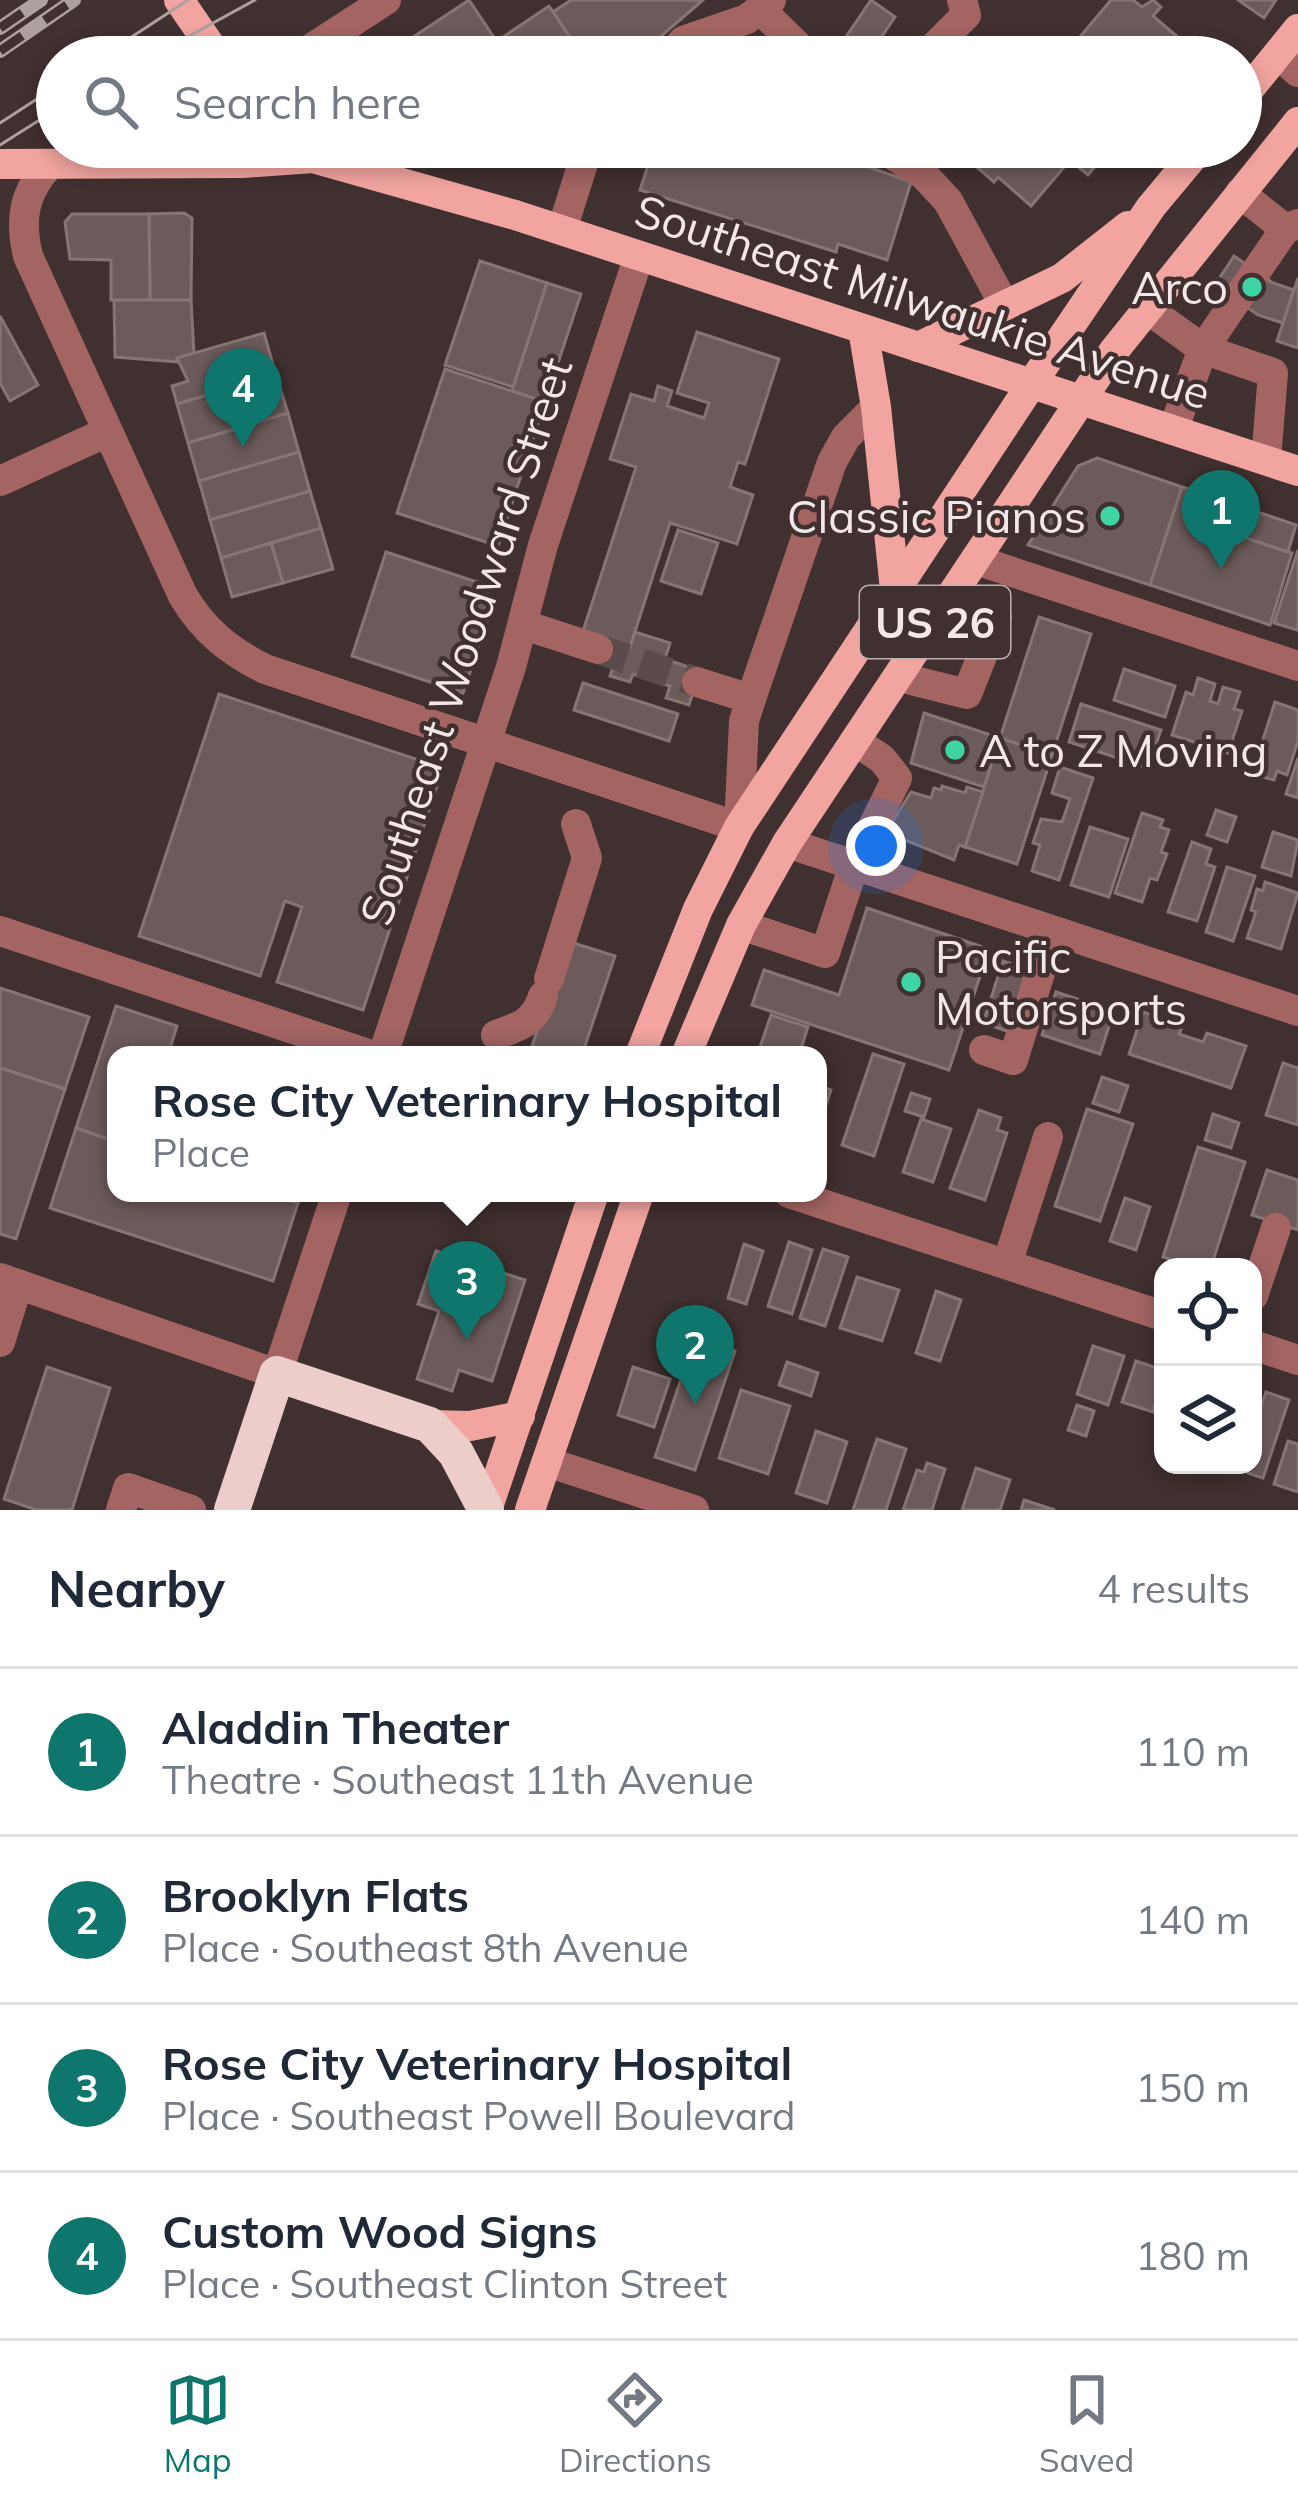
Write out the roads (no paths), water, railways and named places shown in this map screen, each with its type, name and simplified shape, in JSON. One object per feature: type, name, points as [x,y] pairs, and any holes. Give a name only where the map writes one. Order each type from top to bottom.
[{"type":"highway","points":[[232,1510],[277,1374],[430,1425],[456,1453],[486,1510]]},
{"type":"main road","points":[[179,0],[204,36]]},
{"type":"main road","points":[[1262,83],[1288,63],[1298,29]]},
{"type":"main road","name":"US 26","points":[[1262,166],[1298,122]]},
{"type":"main road","points":[[0,164],[36,164]]},
{"type":"main road","name":"Southeast Milwaukie Avenue","points":[[357,168],[562,230],[1298,471]]},
{"type":"main road","name":"US 26","points":[[644,1046],[698,910],[740,827],[1151,207],[1184,168]]},
{"type":"main road","name":"US 26","points":[[690,1046],[741,925],[787,843],[1146,308],[1260,168]]},
{"type":"main road","points":[[918,347],[1062,278],[1151,207]]},
{"type":"main road","points":[[863,329],[895,590]]},
{"type":"main road","points":[[768,784],[787,843]]},
{"type":"main road","points":[[740,827],[759,893]]},
{"type":"main road","points":[[486,1510],[591,1202]]},
{"type":"main road","points":[[530,1510],[636,1202]]},
{"type":"main road","points":[[430,1425],[470,1426],[520,1416]]},
{"type":"street","points":[[330,36],[386,0]]},
{"type":"street","points":[[945,36],[966,15],[962,0]]},
{"type":"street","points":[[698,36],[747,19],[766,4],[792,36]]},
{"type":"street","points":[[0,200],[44,168]]},
{"type":"street","points":[[46,168],[25,198],[25,241],[34,271],[183,596],[198,620],[224,646],[265,669],[740,827],[744,721],[751,699],[832,462],[846,437],[876,407]]},
{"type":"street","points":[[562,230],[581,168]]},
{"type":"street","points":[[913,168],[948,201],[1005,306]]},
{"type":"street","points":[[1173,430],[1203,349],[1292,226],[1240,193]]},
{"type":"street","name":"Southeast Woodward Street","points":[[386,1046],[639,256]]},
{"type":"street","points":[[1146,308],[1203,349],[1273,373],[1266,460]]},
{"type":"street","points":[[0,481],[107,432]]},
{"type":"street","points":[[976,560],[1298,666]]},
{"type":"street","points":[[899,677],[967,694],[997,618]]},
{"type":"street","points":[[524,625],[598,649]]},
{"type":"street","points":[[697,682],[751,699]]},
{"type":"street","points":[[741,925],[825,953],[854,865],[897,778],[882,759],[855,741]]},
{"type":"street","points":[[496,1035],[537,1014],[587,858],[577,824]]},
{"type":"street","points":[[787,843],[1298,1011]]},
{"type":"street","points":[[984,1050],[1013,1060],[1053,931]]},
{"type":"street","points":[[0,932],[344,1046]]},
{"type":"street","points":[[1006,1264],[1048,1137]]},
{"type":"street","points":[[0,1342],[9,1281],[277,1374],[334,1202]]},
{"type":"street","points":[[817,1202],[1154,1313]]},
{"type":"street","points":[[1262,1269],[1276,1228]]},
{"type":"street","points":[[1262,1348],[1298,1360]]},
{"type":"street","points":[[547,1462],[605,1496],[694,1510]]},
{"type":"street","points":[[121,1510],[128,1488],[191,1510]]},
{"type":"tunnel","points":[[598,649],[697,682]]},
{"type":"tram line","points":[[133,36],[188,0]]},
{"type":"tram line","points":[[189,36],[255,0]]},
{"type":"tram line","points":[[0,123],[36,100]]},
{"type":"tram line","points":[[0,145],[36,122]]},
{"type":"railway","points":[[0,28],[41,0]]},
{"type":"railway","points":[[0,51],[74,0]]},
{"type":"place","name":"Arco","points":[[1252,287]]},
{"type":"place","name":"Custom Wood Signs","points":[[243,447]]},
{"type":"place","name":"Classic Pianos","points":[[1110,516]]},
{"type":"place","name":"Aladdin Theater","points":[[1221,569]]},
{"type":"place","name":"A to Z Moving","points":[[955,750]]},
{"type":"place","name":"Pacific Motorsports","points":[[911,982]]},
{"type":"place","name":"Rose City Veterinary Hospital","points":[[467,1340]]},
{"type":"place","name":"Brooklyn Flats","points":[[695,1404]]}]
